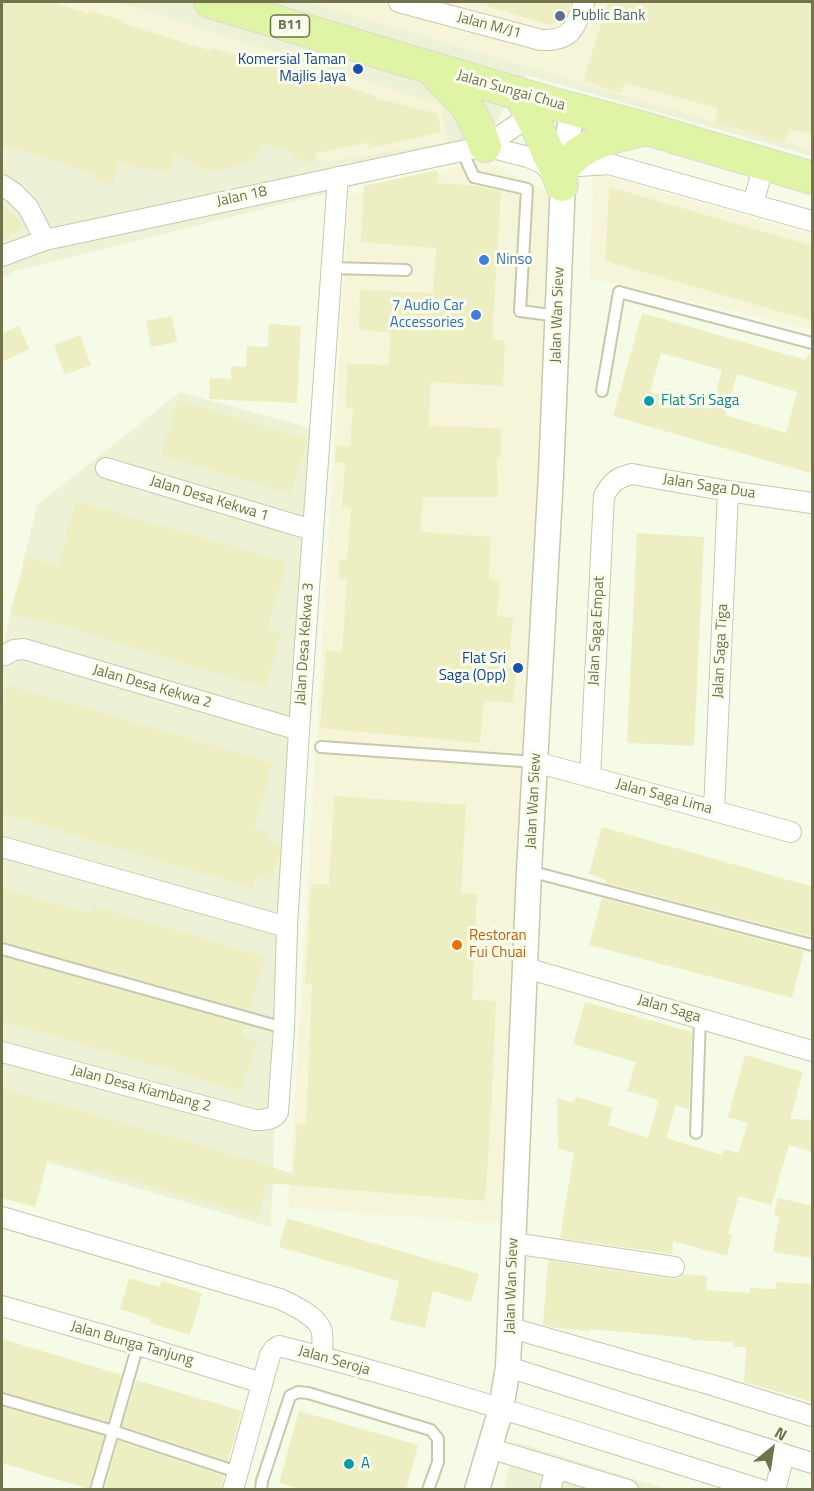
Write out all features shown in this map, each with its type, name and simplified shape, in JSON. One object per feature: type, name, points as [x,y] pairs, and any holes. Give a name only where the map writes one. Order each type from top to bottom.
[{"type":"main road","name":"Jalan Sungai Chua","points":[[210,2],[432,68],[543,105],[646,129],[813,178]]},
{"type":"main road","points":[[432,68],[469,110],[473,149]]},
{"type":"main road","points":[[543,105],[555,166],[563,176],[572,156],[604,139],[646,129]]},
{"type":"street","name":"Jalan M/J1","points":[[399,2],[541,40],[561,38],[569,33],[576,26],[584,2]]},
{"type":"street","points":[[473,149],[543,105]]},
{"type":"street","points":[[473,149],[528,157],[563,176],[609,164],[813,221]]},
{"type":"street","name":"Jalan 18","points":[[2,256],[45,240],[473,149]]},
{"type":"street","points":[[753,204],[764,164]]},
{"type":"street","name":"Jalan Wan Siew","points":[[477,1490],[501,1409],[508,1367],[511,1328],[513,1243],[563,176]]},
{"type":"street","name":"Jalan Desa Kekwa 3","points":[[278,1112],[299,730],[338,177]]},
{"type":"street","points":[[2,185],[28,207],[45,240]]},
{"type":"street","name":"Jalan Desa Kekwa 1","points":[[106,468],[312,530]]},
{"type":"street","name":"Jalan Saga Dua","points":[[609,487],[618,478],[632,474],[813,503]]},
{"type":"street","name":"Jalan Saga Empat","points":[[590,777],[604,496],[609,487]]},
{"type":"street","name":"Jalan Saga Tiga","points":[[714,810],[728,491]]},
{"type":"street","name":"Jalan Desa Kekwa 2","points":[[3,662],[14,650],[24,649],[299,730]]},
{"type":"street","name":"Jalan Saga Lima","points":[[536,762],[791,832]]},
{"type":"street","points":[[2,847],[287,927]]},
{"type":"street","name":"Jalan Saga","points":[[526,968],[813,1051]]},
{"type":"street","name":"Jalan Desa Kiambang 2","points":[[2,1052],[255,1120],[265,1120],[278,1112]]},
{"type":"street","points":[[2,1217],[280,1299],[303,1311],[320,1325],[322,1357]]},
{"type":"street","points":[[513,1243],[674,1267]]},
{"type":"street","name":"Jalan Bunga Tanjung","points":[[2,1306],[262,1383]]},
{"type":"street","points":[[511,1328],[813,1416]]},
{"type":"street","name":"Jalan Seroja","points":[[235,1481],[270,1355],[279,1346],[501,1409],[762,1490]]},
{"type":"street","points":[[508,1367],[813,1463]]},
{"type":"street","points":[[489,1448],[628,1490]]},
{"type":"street","points":[[775,1490],[784,1455]]},
{"type":"street","points":[[550,1490],[556,1468]]},
{"type":"lane","points":[[473,149],[474,177],[526,189],[520,311],[558,316]]},
{"type":"lane","points":[[331,268],[406,270]]},
{"type":"lane","points":[[602,391],[619,292],[813,344]]},
{"type":"lane","points":[[321,747],[536,762]]},
{"type":"lane","points":[[530,871],[813,945]]},
{"type":"lane","points":[[2,949],[284,1028]]},
{"type":"lane","points":[[696,1133],[699,1018]]},
{"type":"lane","points":[[96,1490],[138,1345]]},
{"type":"lane","points":[[261,1490],[290,1396],[298,1392],[431,1430],[438,1438],[438,1462],[428,1490]]},
{"type":"lane","points":[[2,1399],[113,1431],[235,1481]]},
{"type":"shaded area","points":[[2,2],[812,2],[812,156],[526,75],[475,156],[15,271],[2,278]]},
{"type":"shaded area","points":[[2,2],[119,2],[442,105],[447,142],[328,162],[2,64]]},
{"type":"shaded area","points":[[308,2],[623,2],[812,59],[812,151]]},
{"type":"shaded area","points":[[486,160],[553,195],[502,1223],[288,1208],[349,196]]},
{"type":"shaded area","points":[[593,172],[812,235],[812,329],[590,278]]},
{"type":"shaded area","points":[[180,392],[314,429],[286,834],[271,1227],[2,1149],[2,649],[37,505]]},
{"type":"shaded area","points":[[516,1442],[667,1489],[503,1490]]},
{"type":"building","points":[[2,2],[53,2],[88,14],[89,10],[122,21],[121,23],[211,51],[212,48],[258,62],[258,60],[300,75],[301,72],[376,96],[375,98],[438,114],[441,132],[368,149],[370,142],[317,153],[313,164],[293,157],[294,153],[262,143],[253,161],[210,172],[173,154],[169,173],[117,163],[113,184],[94,180],[95,175],[81,172],[82,170],[16,148],[15,151],[2,145]]},
{"type":"building","points":[[488,2],[571,2],[568,12],[551,25],[487,6]]},
{"type":"building","points":[[608,2],[813,2],[813,135],[789,129],[785,142],[714,122],[718,108],[624,83],[621,93],[583,81]]},
{"type":"building","points":[[438,170],[437,183],[478,186],[501,191],[492,340],[505,341],[503,386],[430,382],[429,426],[501,428],[501,458],[497,457],[498,497],[423,497],[420,532],[491,537],[489,579],[500,581],[497,616],[513,618],[508,667],[516,668],[513,703],[484,700],[480,743],[320,728],[326,650],[342,652],[347,579],[339,579],[339,560],[347,560],[351,508],[342,507],[345,463],[335,462],[336,446],[350,447],[353,408],[346,407],[347,364],[389,365],[390,332],[359,330],[360,290],[433,293],[436,248],[361,242],[364,186]]},
{"type":"building","points":[[609,187],[813,246],[813,321],[605,261]]},
{"type":"building","points":[[2,204],[24,226],[2,240]]},
{"type":"building","name":"Flat Sri Saga","points":[[642,313],[806,360],[808,354],[813,355],[813,465],[810,473],[613,416]],"holes":[[[661,353],[722,370],[711,409],[650,392]],[[737,374],[797,392],[786,433],[725,415]]]},
{"type":"building","points":[[172,316],[177,342],[151,347],[146,321]]},
{"type":"building","points":[[269,324],[301,326],[297,403],[209,399],[210,378],[231,379],[231,366],[246,367],[247,346],[268,347]]},
{"type":"building","points":[[19,326],[29,349],[2,362],[2,334]]},
{"type":"building","points":[[80,335],[91,365],[65,375],[54,345]]},
{"type":"building","points":[[178,400],[307,440],[291,494],[161,455]]},
{"type":"building","points":[[76,501],[287,562],[267,629],[282,633],[265,688],[39,619],[38,622],[10,613],[27,556],[58,566]]},
{"type":"building","points":[[637,533],[704,537],[694,746],[627,743]]},
{"type":"building","points":[[7,685],[273,763],[254,828],[269,833],[267,840],[280,844],[280,852],[271,880],[257,876],[253,888],[2,813],[2,705]]},
{"type":"building","points":[[334,796],[466,805],[461,893],[477,894],[472,1000],[496,1001],[485,1201],[266,1183],[258,1217],[48,1159],[35,1207],[2,1198],[2,1088],[293,1174],[297,1124],[306,1125],[312,984],[305,984],[311,884],[329,885]]},
{"type":"building","points":[[602,827],[813,887],[813,937],[605,883],[606,880],[589,874]]},
{"type":"building","points":[[2,888],[90,914],[93,906],[265,957],[249,1010],[2,942]]},
{"type":"building","points":[[602,898],[804,951],[792,998],[589,945]]},
{"type":"building","points":[[2,957],[245,1025],[242,1036],[257,1040],[242,1091],[2,1021]]},
{"type":"building","points":[[585,1002],[692,1032],[689,1109],[676,1105],[666,1138],[722,1155],[724,1149],[738,1153],[748,1123],[728,1117],[745,1055],[803,1072],[790,1119],[813,1120],[813,1152],[789,1145],[771,1205],[739,1196],[728,1234],[732,1235],[727,1256],[673,1241],[672,1254],[560,1238],[574,1153],[558,1148],[557,1098],[574,1103],[576,1097],[613,1108],[608,1125],[648,1138],[659,1100],[627,1091],[636,1062],[573,1044]]},
{"type":"building","points":[[778,1198],[813,1206],[813,1258],[773,1252],[779,1216],[774,1215]]},
{"type":"building","points":[[287,1218],[479,1274],[471,1302],[433,1291],[425,1328],[390,1320],[399,1281],[279,1247]]},
{"type":"building","points":[[548,1260],[672,1279],[679,1278],[683,1274],[707,1276],[706,1290],[750,1293],[750,1288],[776,1289],[776,1282],[813,1284],[813,1402],[744,1382],[746,1347],[733,1347],[734,1342],[556,1328],[543,1325]]},
{"type":"building","points":[[129,1278],[160,1287],[161,1281],[202,1293],[190,1335],[149,1323],[151,1319],[120,1309]]},
{"type":"building","points":[[2,1339],[122,1375],[108,1422],[2,1392]]},
{"type":"building","points":[[136,1380],[242,1411],[228,1461],[122,1426]]},
{"type":"building","points":[[2,1407],[104,1436],[89,1489],[2,1463]]},
{"type":"building","name":"A","points":[[299,1411],[418,1445],[406,1490],[303,1490],[279,1483]]},
{"type":"building","points":[[118,1441],[224,1476],[221,1490],[104,1490]]},
{"type":"place","name":"Public Bank","points":[[560,16]]},
{"type":"place","name":"Komersial Taman Majlis Jaya","points":[[358,69]]},
{"type":"place","name":"Ninso","points":[[484,260]]},
{"type":"place","name":"7 Audio Car Accessories","points":[[476,315]]},
{"type":"place","name":"Flat Sri Saga","points":[[649,401]]},
{"type":"place","name":"Flat Sri Saga (Opp)","points":[[518,668]]},
{"type":"place","name":"Restoran Fui Chuai","points":[[457,945]]},
{"type":"place","name":"A","points":[[349,1464]]}]
